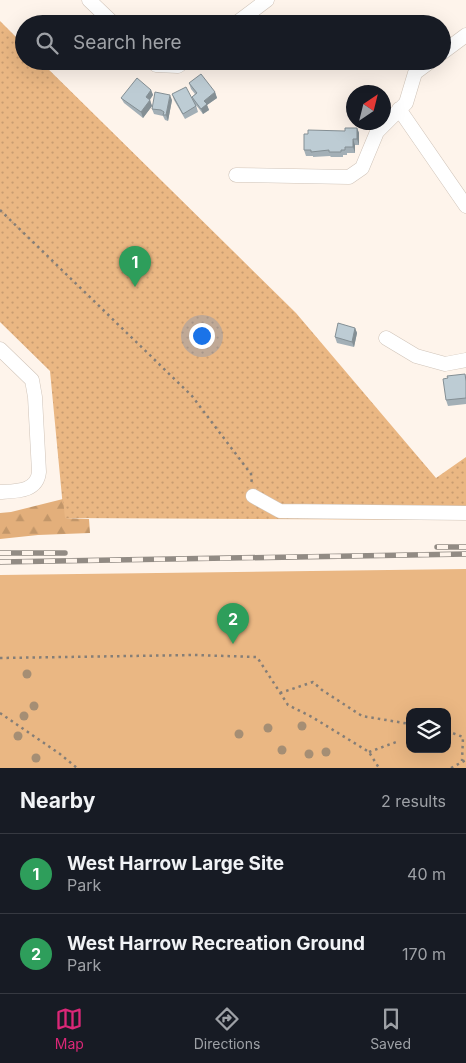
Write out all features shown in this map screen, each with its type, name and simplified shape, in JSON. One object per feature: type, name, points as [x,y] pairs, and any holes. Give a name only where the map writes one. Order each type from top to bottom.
[{"type":"street","points":[[89,0],[105,15]]},
{"type":"street","points":[[247,15],[267,0]]},
{"type":"street","points":[[451,47],[466,36]]},
{"type":"street","points":[[236,175],[349,177],[362,168],[377,132],[406,103],[415,73],[419,70]]},
{"type":"street","points":[[399,109],[466,206]]},
{"type":"street","points":[[386,338],[416,356],[445,364],[466,360]]},
{"type":"street","points":[[0,349],[32,380],[35,398],[39,472],[34,486],[22,491],[0,492]]},
{"type":"street","points":[[253,496],[280,511],[466,513]]},
{"type":"path","points":[[0,210],[192,396],[251,474],[253,496]]},
{"type":"path","points":[[0,658],[257,656],[288,705],[312,717],[369,752],[379,768]]},
{"type":"path","points":[[280,693],[313,682],[362,716],[406,723]]},
{"type":"path","points":[[0,713],[60,754],[77,768]]},
{"type":"path","points":[[451,733],[463,738],[466,742]]},
{"type":"path","points":[[451,768],[464,760],[463,738]]},
{"type":"path","points":[[369,752],[399,741]]},
{"type":"shaded area","points":[[0,21],[15,36],[15,70],[49,70],[296,313],[436,478],[466,457],[466,520],[64,518],[50,371],[0,322]]},
{"type":"shaded area","points":[[466,569],[466,768],[0,768],[0,575]]},
{"type":"green space","points":[[63,499],[65,518],[89,519],[90,533],[0,539],[0,513]]},
{"type":"building","points":[[201,74],[215,92],[204,101],[207,104],[201,109],[192,97],[197,93],[189,83]]},
{"type":"building","points":[[137,78],[151,90],[146,97],[150,100],[141,112],[121,98]]},
{"type":"building","points":[[186,87],[196,106],[183,114],[172,94]]},
{"type":"building","points":[[155,92],[170,95],[166,115],[163,115],[164,112],[161,110],[152,109]]},
{"type":"building","points":[[345,128],[346,130],[357,130],[357,139],[353,139],[353,147],[345,147],[345,150],[341,150],[341,152],[329,152],[329,150],[311,152],[311,150],[304,150],[304,134],[308,134],[308,130],[345,131]]},
{"type":"building","points":[[338,323],[355,328],[352,342],[335,337]]},
{"type":"building","points":[[465,374],[466,398],[446,400],[443,379],[448,378],[447,376]]},
{"type":"railway","points":[[437,547],[466,547]]},
{"type":"railway","points":[[0,553],[65,553]]},
{"type":"railway","points":[[0,562],[466,554]]},
{"type":"place","name":"West Harrow Large Site","points":[[135,287]]},
{"type":"place","name":"West Harrow Recreation Ground","points":[[233,644]]}]
